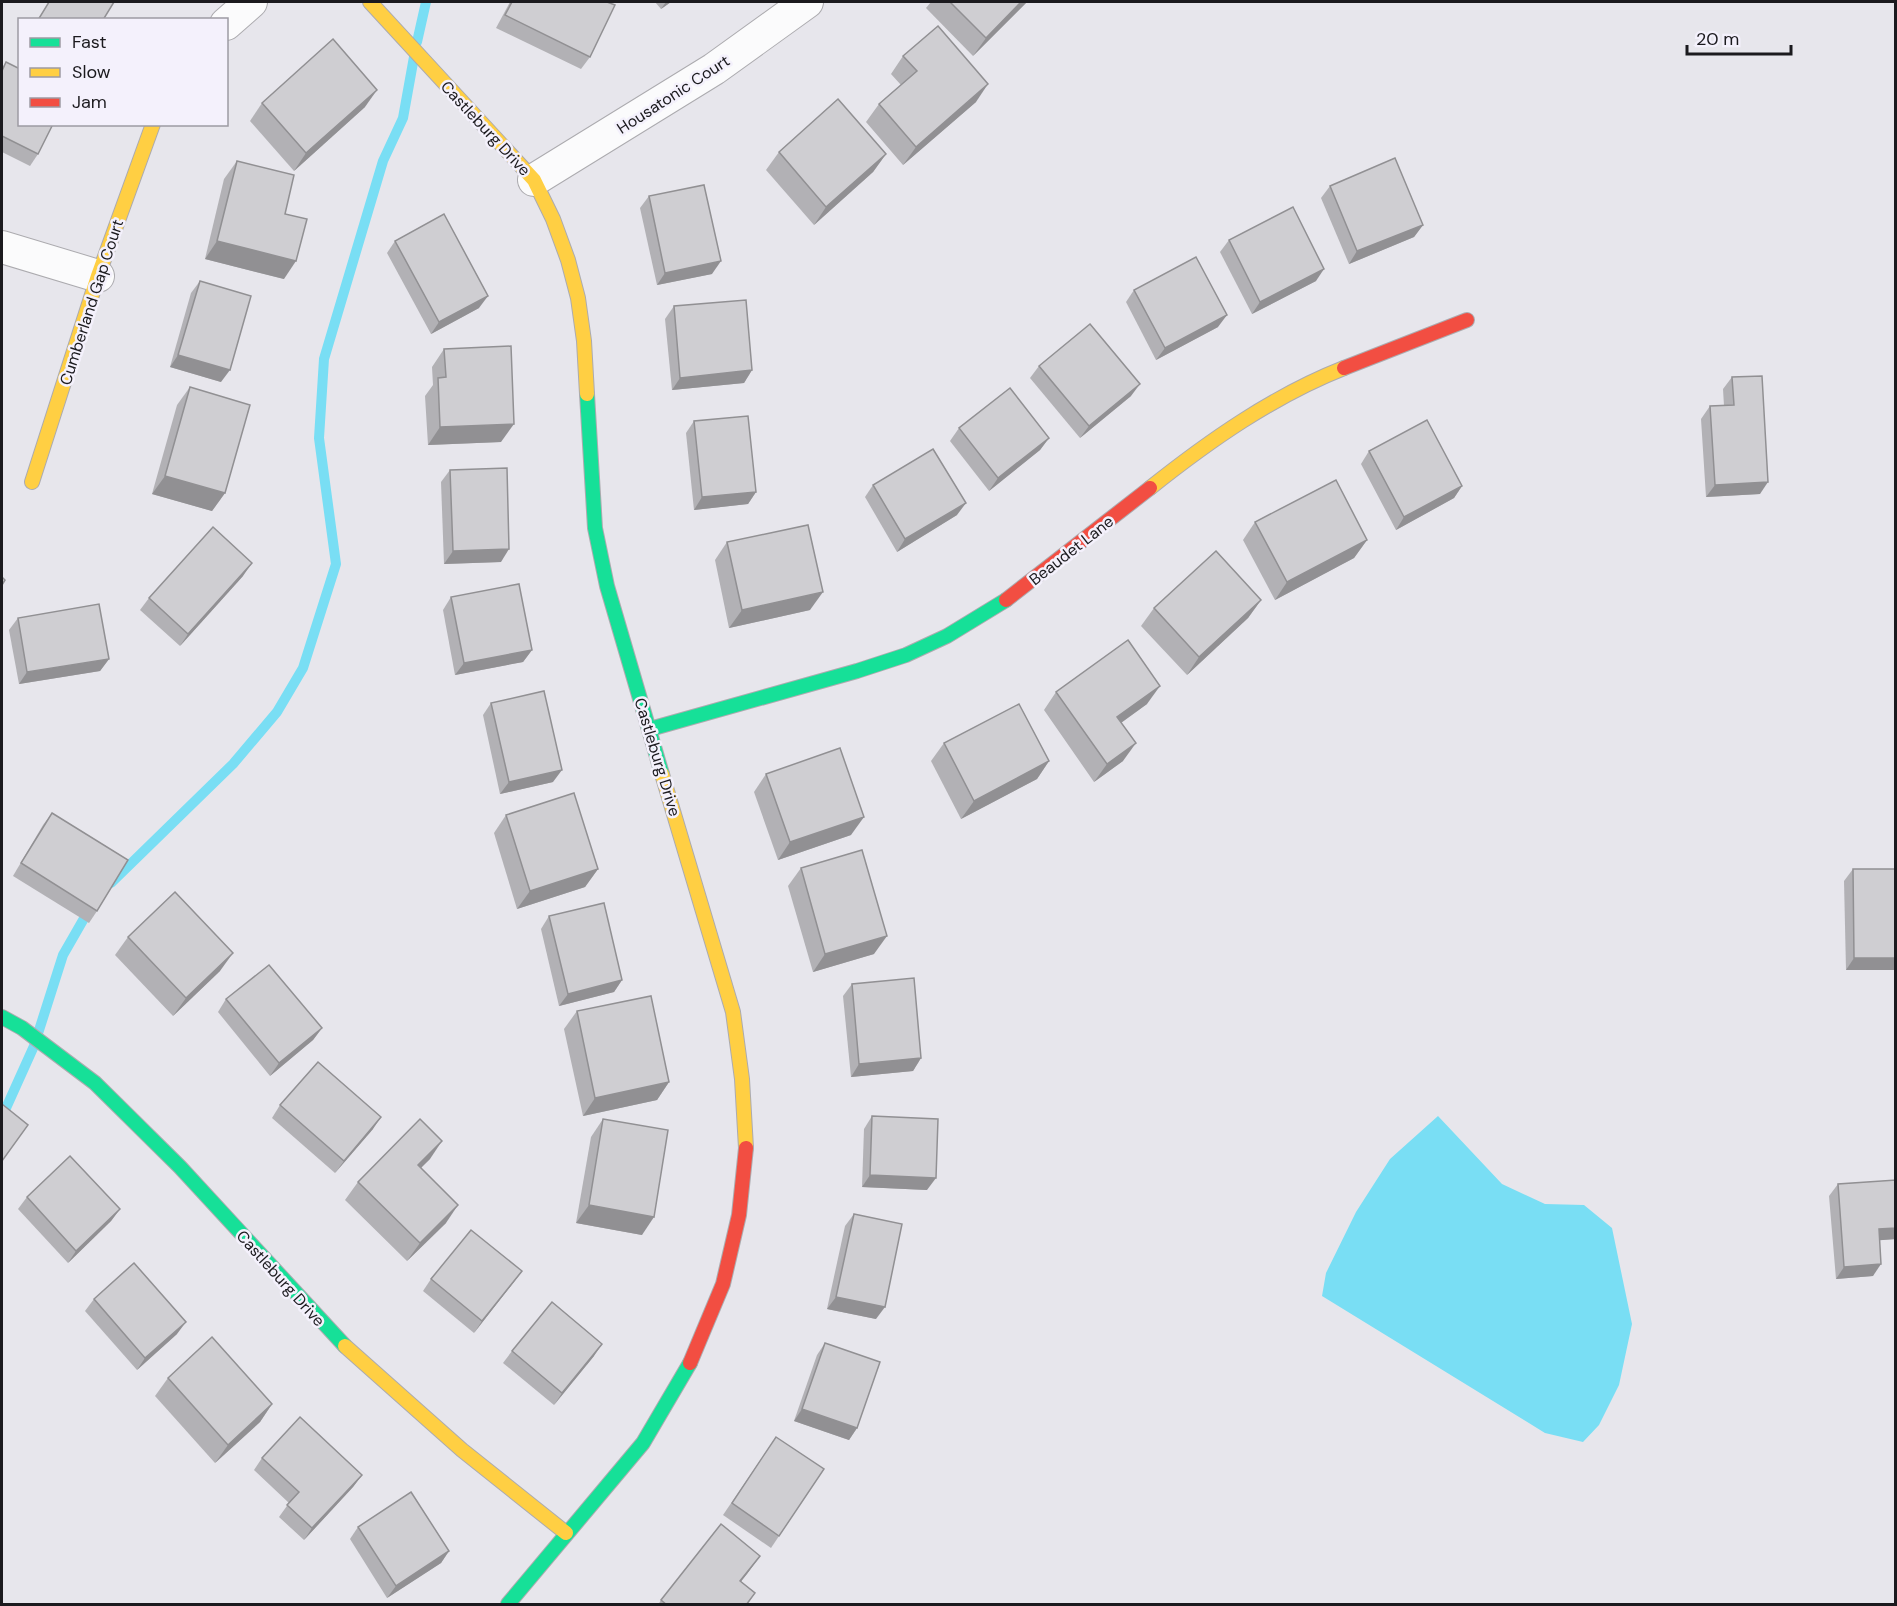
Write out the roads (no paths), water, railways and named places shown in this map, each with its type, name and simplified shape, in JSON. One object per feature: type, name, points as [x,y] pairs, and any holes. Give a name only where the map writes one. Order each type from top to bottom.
[{"type":"street","points":[[228,22],[251,2]]},
{"type":"street","name":"Castleburg Drive","points":[[370,2],[534,180],[553,219],[568,260],[578,298],[584,341],[595,528],[607,586],[733,1012],[742,1079],[747,1142],[739,1215],[723,1284],[688,1369],[644,1443],[566,1533],[508,1605]]},
{"type":"street","name":"Housatonic Court","points":[[534,180],[714,69],[807,2]]},
{"type":"street","name":"Cumberland Gap Court","points":[[32,482],[98,276],[152,126]]},
{"type":"street","points":[[2,247],[98,276]]},
{"type":"street","name":"Beaudet Lane","points":[[650,729],[857,671],[906,655],[946,636],[998,607],[1193,454],[1242,421],[1324,376],[1467,320]]},
{"type":"street","name":"Castleburg Drive","points":[[2,1017],[22,1028],[95,1083],[180,1167],[336,1338],[462,1450],[566,1533]]},
{"type":"water","points":[[1438,1116],[1502,1184],[1545,1204],[1584,1205],[1612,1228],[1632,1324],[1619,1385],[1599,1425],[1583,1442],[1545,1433],[1322,1296],[1326,1273],[1356,1212],[1390,1159]]},
{"type":"waterway","points":[[417,42],[426,2]]},
{"type":"waterway","points":[[111,883],[233,764],[277,712],[303,668],[336,564],[319,438],[324,359],[383,161],[403,118],[414,57]]},
{"type":"waterway","points":[[2,1117],[34,1046],[63,955],[90,908]]}]
